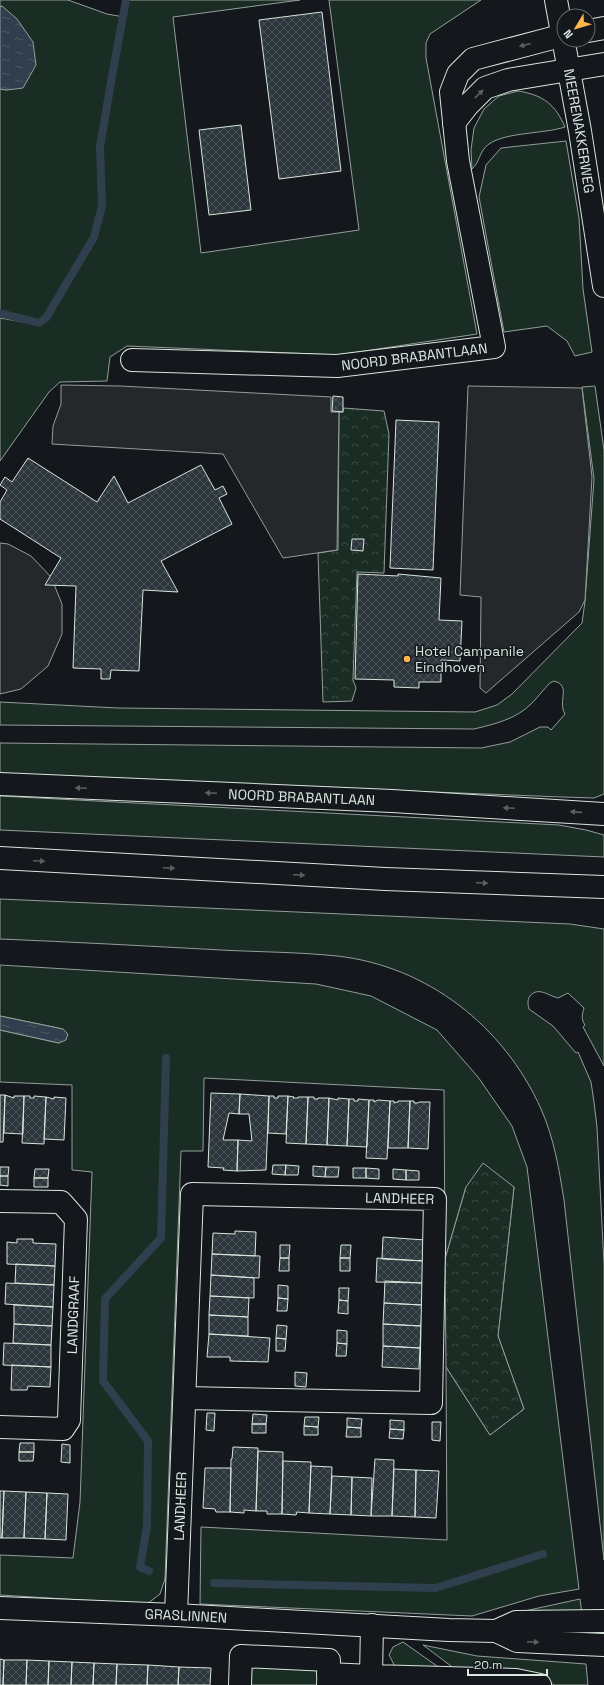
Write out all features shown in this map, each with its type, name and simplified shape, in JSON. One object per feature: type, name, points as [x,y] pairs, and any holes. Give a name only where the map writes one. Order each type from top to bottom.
[{"type":"street","name":"NOORD BRABANTLAAN","points":[[132,360],[337,366],[494,347],[458,161],[451,92],[458,74],[473,59],[556,37]]},
{"type":"street","name":"MEERENAKKERWEG","points":[[566,48],[568,69],[580,130],[604,286]]},
{"type":"street","points":[[454,123],[468,105],[485,88],[508,80],[604,64]]},
{"type":"street","name":"NOORD BRABANTLAAN","points":[[0,784],[384,801],[604,814]]},
{"type":"street","points":[[0,858],[601,889]]},
{"type":"street","name":"LANDHEER","points":[[176,1615],[192,1194],[435,1199],[431,1403],[185,1398]]},
{"type":"street","name":"LANDGRAAF","points":[[0,1200],[61,1202],[76,1219],[69,1420],[64,1429],[0,1427]]},
{"type":"street","name":"GRASLINNEN","points":[[0,1608],[176,1615],[496,1632],[517,1641],[604,1645]]},
{"type":"street","name":"GRASLINNEN","points":[[496,1632],[516,1622],[604,1621]]},
{"type":"street","points":[[371,1676],[372,1625]]},
{"type":"street","points":[[240,1685],[241,1656],[329,1660],[328,1679],[371,1676],[516,1680],[540,1685]]},
{"type":"green space","points":[[0,0],[68,0],[107,14],[124,17],[127,0],[300,0],[173,17],[201,253],[359,230],[329,0],[481,0],[430,34],[426,43],[426,58],[477,334],[338,355],[127,346],[110,357],[107,381],[60,382],[49,392],[0,461],[0,318],[29,323],[0,315],[0,89],[7,90],[2,6],[0,7]]},
{"type":"green space","points":[[518,91],[534,95],[547,102],[557,112],[565,127],[515,135],[496,140],[489,144],[481,153],[477,163],[472,169],[471,150],[474,128],[484,109],[499,96]]},
{"type":"green space","points":[[566,141],[579,218],[583,289],[592,352],[575,356],[567,341],[547,326],[504,332],[479,197],[486,165],[501,148]]},
{"type":"green space","points":[[595,386],[604,450],[604,794],[594,798],[562,797],[0,775],[0,743],[481,748],[510,742],[540,727],[548,727],[551,730],[565,714],[562,704],[562,686],[554,681],[550,683],[531,704],[519,714],[497,723],[474,729],[0,725],[0,702],[118,708],[475,712],[497,705],[512,694],[582,623],[594,479],[582,387]]},
{"type":"green space","points":[[343,408],[384,411],[389,434],[384,573],[357,572],[353,680],[356,688],[352,701],[323,702],[318,553],[338,550],[339,412],[343,412]]},
{"type":"green space","points":[[0,796],[559,825],[604,835],[604,857],[0,830]]},
{"type":"green space","points":[[0,899],[570,924],[604,929],[604,1066],[583,1027],[585,1025],[582,1017],[584,1008],[568,993],[558,998],[544,992],[536,992],[530,996],[528,1002],[529,1009],[553,1026],[576,1053],[578,1052],[591,1082],[594,1102],[597,1127],[604,1264],[604,1560],[564,1200],[556,1154],[546,1120],[541,1109],[525,1079],[506,1051],[484,1027],[459,1005],[431,987],[402,972],[370,962],[337,956],[293,953],[0,939]]},
{"type":"green space","points":[[0,965],[316,984],[371,996],[437,1030],[478,1077],[512,1126],[527,1167],[579,1589],[539,1596],[472,1616],[200,1604],[201,1527],[447,1540],[446,1367],[490,1435],[524,1409],[498,1336],[514,1187],[466,1187],[445,1259],[444,1090],[204,1078],[203,1151],[181,1151],[165,1579],[160,1594],[147,1604],[0,1595],[0,1555],[73,1558],[80,1502],[92,1172],[72,1170],[72,1085],[0,1082],[0,1030],[59,1043],[63,1029],[0,1016]]},
{"type":"green space","points":[[483,1163],[514,1187],[498,1336],[524,1409],[490,1435],[446,1367],[445,1259],[466,1187]]},
{"type":"green space","points":[[580,1599],[582,1614],[506,1615]]},
{"type":"green space","points":[[403,1642],[444,1671],[397,1670],[389,1655],[393,1647]]},
{"type":"green space","points":[[423,1645],[477,1656],[586,1664],[588,1685],[554,1685],[536,1673],[455,1669]]},
{"type":"green space","points":[[256,1662],[316,1667],[323,1672],[322,1685],[248,1685],[249,1670]]},
{"type":"shaded area","points":[[61,385],[120,386],[331,397],[331,412],[339,412],[337,550],[283,558],[223,454],[52,444],[53,426],[61,404]]},
{"type":"shaded area","points":[[468,386],[582,388],[592,477],[585,600],[579,612],[486,693],[480,688],[481,597],[460,595]]},
{"type":"shaded area","points":[[0,543],[8,544],[31,556],[51,577],[62,604],[62,634],[48,666],[21,689],[0,694]]},
{"type":"water","points":[[2,6],[17,19],[33,42],[36,65],[23,88],[7,90],[0,89],[0,7]]},
{"type":"water","points":[[0,1016],[63,1029],[68,1034],[66,1040],[59,1043],[0,1030]]},
{"type":"building","points":[[322,12],[341,171],[279,179],[259,20]]},
{"type":"building","points":[[241,125],[251,210],[209,215],[199,130]]},
{"type":"building","points":[[333,396],[343,397],[343,412],[332,411]]},
{"type":"building","points":[[396,420],[439,422],[433,570],[390,568]]},
{"type":"building","points":[[28,458],[97,502],[114,476],[128,503],[201,465],[215,490],[223,486],[227,494],[219,498],[232,524],[161,561],[178,592],[143,590],[139,671],[111,670],[110,679],[101,679],[101,669],[73,668],[76,586],[45,585],[61,558],[0,519],[0,502],[7,490],[0,485],[5,477],[12,482]]},
{"type":"building","points":[[352,539],[364,539],[363,551],[351,550]]},
{"type":"building","points":[[358,574],[398,576],[398,574],[441,578],[439,620],[462,621],[460,661],[441,660],[441,682],[419,682],[419,688],[394,687],[394,680],[355,679]]},
{"type":"building","points":[[211,1093],[240,1094],[239,1114],[229,1113],[223,1140],[238,1140],[237,1171],[208,1167]]},
{"type":"building","points":[[240,1094],[269,1096],[266,1170],[237,1171],[238,1140],[252,1141],[249,1114],[239,1114]]},
{"type":"building","points":[[0,1095],[5,1095],[3,1142],[0,1142]]},
{"type":"building","points":[[5,1095],[14,1098],[14,1096],[24,1096],[23,1134],[4,1133]]},
{"type":"building","points":[[24,1096],[30,1096],[30,1098],[34,1098],[34,1096],[46,1097],[44,1144],[22,1143]]},
{"type":"building","points":[[269,1096],[278,1098],[278,1096],[288,1096],[286,1134],[268,1133]]},
{"type":"building","points":[[288,1096],[294,1097],[293,1098],[308,1097],[306,1144],[286,1143]]},
{"type":"building","points":[[46,1097],[54,1099],[54,1097],[66,1098],[64,1140],[44,1139]]},
{"type":"building","points":[[308,1097],[314,1097],[314,1099],[329,1098],[327,1145],[306,1144]]},
{"type":"building","points":[[329,1098],[338,1100],[338,1098],[349,1099],[347,1146],[327,1145]]},
{"type":"building","points":[[349,1099],[354,1099],[354,1101],[358,1101],[358,1099],[369,1100],[367,1147],[347,1146]]},
{"type":"building","points":[[369,1100],[374,1100],[374,1102],[378,1100],[390,1101],[387,1159],[366,1158]]},
{"type":"building","points":[[390,1101],[394,1101],[394,1103],[398,1101],[410,1101],[408,1148],[388,1148]]},
{"type":"building","points":[[410,1101],[414,1101],[414,1103],[430,1102],[428,1149],[408,1148]]},
{"type":"building","points":[[273,1165],[286,1165],[285,1175],[272,1174]]},
{"type":"building","points":[[286,1165],[299,1166],[298,1175],[285,1175]]},
{"type":"building","points":[[313,1166],[326,1167],[325,1177],[313,1176]]},
{"type":"building","points":[[0,1167],[9,1167],[8,1176],[0,1176]]},
{"type":"building","points":[[326,1167],[339,1167],[338,1177],[325,1177]]},
{"type":"building","points":[[353,1168],[366,1168],[366,1178],[353,1178]]},
{"type":"building","points":[[366,1168],[379,1169],[379,1179],[366,1178]]},
{"type":"building","points":[[35,1169],[49,1169],[48,1178],[34,1178]]},
{"type":"building","points":[[393,1169],[406,1170],[406,1180],[393,1179]]},
{"type":"building","points":[[406,1170],[419,1171],[419,1180],[406,1180]]},
{"type":"building","points":[[0,1176],[8,1176],[8,1186],[0,1185]]},
{"type":"building","points":[[34,1178],[48,1178],[48,1187],[34,1187]]},
{"type":"building","points":[[235,1231],[256,1232],[255,1256],[212,1254],[213,1233],[235,1234]]},
{"type":"building","points":[[383,1237],[425,1240],[424,1261],[382,1259]]},
{"type":"building","points":[[17,1239],[33,1239],[33,1243],[56,1244],[55,1266],[7,1264],[7,1242],[17,1243]]},
{"type":"building","points":[[280,1245],[290,1245],[289,1258],[280,1258]]},
{"type":"building","points":[[341,1245],[351,1245],[350,1258],[340,1258]]},
{"type":"building","points":[[212,1254],[260,1256],[259,1278],[211,1275]]},
{"type":"building","points":[[280,1258],[289,1258],[289,1271],[279,1271]]},
{"type":"building","points":[[340,1258],[350,1258],[350,1271],[340,1271]]},
{"type":"building","points":[[377,1258],[424,1261],[423,1283],[376,1282]]},
{"type":"building","points":[[16,1264],[55,1266],[54,1285],[15,1283]]},
{"type":"building","points":[[211,1275],[254,1278],[254,1298],[210,1296]]},
{"type":"building","points":[[385,1281],[423,1283],[422,1305],[384,1303]]},
{"type":"building","points":[[6,1283],[54,1285],[53,1307],[5,1304]]},
{"type":"building","points":[[278,1285],[288,1286],[288,1299],[278,1298]]},
{"type":"building","points":[[339,1288],[349,1288],[348,1301],[339,1300]]},
{"type":"building","points":[[210,1296],[249,1298],[248,1317],[209,1315]]},
{"type":"building","points":[[278,1298],[288,1299],[287,1311],[277,1311]]},
{"type":"building","points":[[339,1300],[348,1301],[348,1314],[338,1313]]},
{"type":"building","points":[[384,1303],[422,1305],[421,1326],[383,1324]]},
{"type":"building","points":[[14,1305],[53,1307],[52,1326],[14,1324]]},
{"type":"building","points":[[209,1315],[248,1317],[248,1336],[209,1334]]},
{"type":"building","points":[[14,1324],[52,1326],[51,1345],[13,1343]]},
{"type":"building","points":[[383,1324],[421,1326],[420,1348],[383,1346]]},
{"type":"building","points":[[277,1325],[287,1326],[286,1339],[276,1338]]},
{"type":"building","points":[[337,1330],[347,1331],[347,1344],[337,1343]]},
{"type":"building","points":[[209,1334],[270,1338],[268,1362],[230,1361],[230,1357],[207,1357]]},
{"type":"building","points":[[276,1338],[286,1339],[285,1351],[276,1351]]},
{"type":"building","points":[[4,1343],[51,1345],[51,1367],[3,1365]]},
{"type":"building","points":[[337,1343],[347,1344],[346,1356],[336,1356]]},
{"type":"building","points":[[383,1346],[420,1348],[419,1369],[382,1367]]},
{"type":"building","points":[[12,1365],[51,1367],[50,1387],[28,1386],[27,1390],[11,1390]]},
{"type":"building","points":[[295,1372],[307,1373],[306,1387],[295,1386]]},
{"type":"building","points":[[207,1413],[215,1413],[214,1431],[206,1430]]},
{"type":"building","points":[[253,1414],[267,1415],[266,1424],[252,1424]]},
{"type":"building","points":[[305,1417],[319,1417],[318,1427],[304,1426]]},
{"type":"building","points":[[347,1418],[362,1419],[361,1428],[347,1427]]},
{"type":"building","points":[[390,1420],[404,1421],[404,1430],[390,1429]]},
{"type":"building","points":[[432,1422],[441,1422],[440,1441],[432,1440]]},
{"type":"building","points":[[252,1424],[266,1424],[266,1433],[252,1433]]},
{"type":"building","points":[[304,1426],[318,1427],[318,1435],[304,1435]]},
{"type":"building","points":[[347,1427],[361,1428],[361,1437],[346,1437]]},
{"type":"building","points":[[390,1429],[404,1430],[403,1439],[389,1438]]},
{"type":"building","points":[[20,1443],[34,1443],[34,1452],[19,1452]]},
{"type":"building","points":[[62,1444],[70,1445],[70,1463],[61,1462]]},
{"type":"building","points":[[233,1447],[258,1448],[256,1511],[244,1510],[244,1513],[230,1512],[231,1459]]},
{"type":"building","points":[[258,1451],[283,1452],[282,1514],[267,1514],[267,1511],[256,1511]]},
{"type":"building","points":[[19,1452],[34,1452],[33,1461],[19,1461]]},
{"type":"building","points":[[375,1459],[394,1460],[392,1516],[371,1516]]},
{"type":"building","points":[[283,1461],[311,1462],[309,1513],[297,1512],[296,1515],[282,1514]]},
{"type":"building","points":[[311,1466],[332,1467],[330,1514],[309,1513]]},
{"type":"building","points":[[205,1468],[231,1468],[230,1512],[216,1512],[215,1509],[203,1508]]},
{"type":"building","points":[[394,1469],[416,1470],[415,1517],[392,1516]]},
{"type":"building","points":[[416,1470],[439,1471],[436,1518],[415,1517]]},
{"type":"building","points":[[332,1476],[352,1477],[351,1515],[330,1514]]},
{"type":"building","points":[[352,1477],[372,1478],[371,1516],[351,1515]]},
{"type":"building","points":[[0,1491],[4,1491],[2,1538],[0,1538]]},
{"type":"building","points":[[4,1491],[26,1492],[24,1538],[2,1538]]},
{"type":"building","points":[[26,1492],[47,1493],[45,1539],[24,1538]]},
{"type":"building","points":[[47,1493],[68,1494],[66,1540],[45,1539]]},
{"type":"building","points":[[0,1659],[4,1660],[3,1685],[0,1685]]},
{"type":"building","points":[[4,1660],[27,1660],[26,1685],[3,1685]]},
{"type":"building","points":[[27,1660],[49,1661],[48,1685],[26,1685]]},
{"type":"building","points":[[49,1661],[72,1662],[71,1685],[48,1685]]},
{"type":"building","points":[[72,1662],[94,1663],[93,1685],[71,1685]]},
{"type":"building","points":[[94,1663],[117,1664],[116,1685],[93,1685]]},
{"type":"building","points":[[117,1664],[148,1665],[147,1685],[116,1685]]},
{"type":"building","points":[[148,1665],[179,1667],[178,1685],[147,1685]]},
{"type":"building","points":[[179,1667],[211,1668],[210,1685],[178,1685]]},
{"type":"waterway","points":[[0,313],[39,323],[46,318],[94,237],[102,206],[100,147],[126,0]]},
{"type":"waterway","points":[[149,1571],[140,1567],[147,1526],[148,1441],[103,1381],[105,1299],[161,1238],[166,1058]]},
{"type":"waterway","points":[[214,1583],[436,1588],[543,1554]]},
{"type":"place","name":"Hotel Campanile Eindhoven","points":[[407,659]]}]
